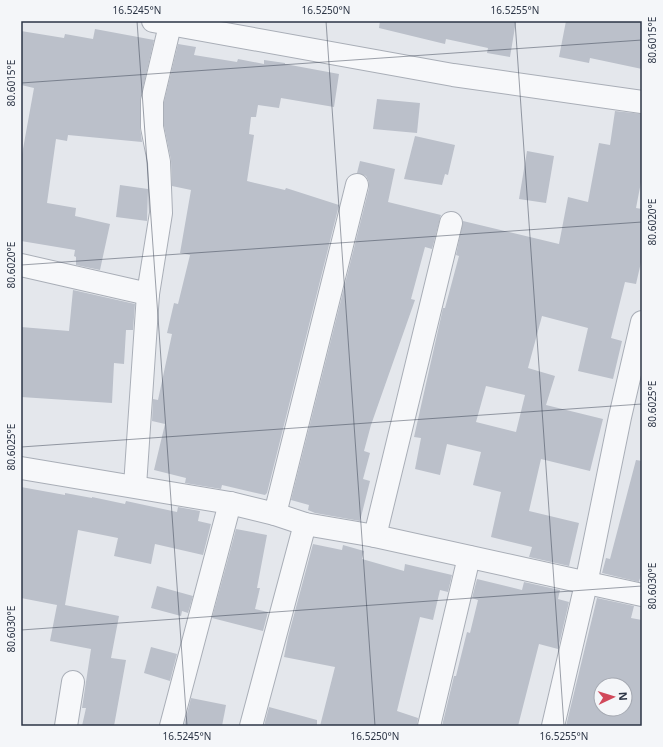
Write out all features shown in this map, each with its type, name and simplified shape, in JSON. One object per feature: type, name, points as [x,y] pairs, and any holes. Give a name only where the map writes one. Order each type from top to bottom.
[{"type":"street","points":[[135,486],[148,294],[161,213],[159,162],[152,127],[152,101],[164,22],[454,75],[642,102]]},
{"type":"street","points":[[275,514],[357,186]]},
{"type":"street","points":[[375,536],[451,223]]},
{"type":"street","points":[[21,265],[148,294]]},
{"type":"street","points":[[553,726],[586,584],[620,417],[642,322]]},
{"type":"street","points":[[21,468],[230,503],[275,514],[305,524],[375,536],[586,584],[642,595]]},
{"type":"street","points":[[171,726],[230,503]]},
{"type":"street","points":[[251,726],[305,524]]},
{"type":"street","points":[[429,726],[469,557]]},
{"type":"street","points":[[66,726],[73,682]]},
{"type":"building","points":[[380,21],[516,21],[510,57],[487,53],[488,48],[446,39],[445,44],[379,28]]},
{"type":"building","points":[[566,21],[642,21],[642,69],[590,58],[589,63],[559,57]]},
{"type":"building","points":[[95,29],[154,40],[140,101],[140,127],[142,142],[68,135],[67,141],[56,139],[47,203],[76,208],[75,216],[110,224],[100,270],[76,265],[76,257],[74,256],[75,250],[21,241],[21,160],[34,88],[21,85],[21,31],[64,38],[65,34],[93,39]]},
{"type":"building","points":[[178,44],[196,47],[194,55],[237,62],[238,59],[264,64],[264,60],[339,74],[334,107],[281,98],[279,108],[258,105],[256,117],[251,117],[249,134],[254,135],[247,181],[285,190],[286,188],[339,205],[267,493],[265,495],[222,485],[221,489],[185,483],[186,478],[154,470],[165,424],[152,421],[153,399],[158,400],[172,334],[167,333],[174,303],[178,304],[190,255],[180,253],[191,190],[172,186],[171,160],[164,126],[164,102]]},
{"type":"building","points":[[377,99],[420,103],[417,133],[373,129]]},
{"type":"building","points":[[615,111],[642,114],[642,177],[636,208],[642,209],[642,258],[636,284],[625,282],[611,338],[622,341],[613,379],[578,371],[588,328],[542,316],[528,368],[555,376],[546,405],[603,419],[590,471],[541,459],[529,511],[579,523],[569,566],[529,557],[532,547],[491,537],[501,492],[473,485],[481,452],[447,444],[440,475],[415,469],[421,438],[414,437],[443,308],[445,308],[459,256],[456,255],[463,221],[559,244],[568,197],[588,202],[599,143],[610,145]],"holes":[[[486,386],[525,395],[516,432],[476,422]]]},
{"type":"building","points":[[415,136],[455,145],[448,175],[445,174],[442,185],[404,179]]},
{"type":"building","points":[[527,151],[554,156],[546,203],[519,199]]},
{"type":"building","points":[[360,161],[395,169],[388,202],[441,215],[432,249],[425,247],[411,299],[415,300],[371,425],[364,451],[370,453],[363,479],[370,481],[360,521],[315,513],[308,510],[309,505],[291,500],[369,188],[369,182],[366,176],[357,173]]},
{"type":"building","points":[[120,185],[148,189],[147,221],[116,217]]},
{"type":"building","points":[[73,290],[135,304],[133,330],[126,330],[124,364],[114,363],[112,403],[21,397],[21,327],[69,331]]},
{"type":"building","points":[[636,460],[642,461],[642,570],[639,582],[602,573],[606,558],[610,559]]},
{"type":"building","points":[[21,487],[65,495],[65,493],[92,497],[125,504],[126,501],[177,512],[178,507],[200,511],[198,521],[211,524],[203,555],[155,544],[151,564],[114,556],[118,538],[78,530],[65,605],[119,616],[111,658],[126,660],[114,726],[82,726],[86,708],[82,708],[91,649],[50,641],[57,605],[21,598]]},
{"type":"building","points":[[236,529],[267,535],[257,588],[260,588],[255,609],[268,612],[263,631],[212,618]]},
{"type":"building","points":[[313,544],[342,550],[343,545],[364,551],[362,559],[404,571],[405,564],[452,575],[448,592],[440,590],[433,620],[420,617],[397,711],[418,718],[417,726],[320,726],[335,667],[284,657]]},
{"type":"building","points":[[477,579],[522,590],[524,582],[560,590],[558,599],[569,602],[558,649],[539,644],[518,726],[442,726],[454,676],[456,676],[467,632],[470,633],[478,600],[472,598]]},
{"type":"building","points":[[157,586],[193,596],[188,613],[182,611],[181,616],[151,608]]},
{"type":"building","points":[[597,598],[634,606],[631,618],[642,620],[642,726],[566,726]]},
{"type":"building","points":[[151,647],[177,654],[170,681],[144,673]]},
{"type":"building","points":[[191,698],[226,705],[222,726],[184,726]]},
{"type":"building","points":[[269,707],[317,720],[317,726],[264,726]]}]
